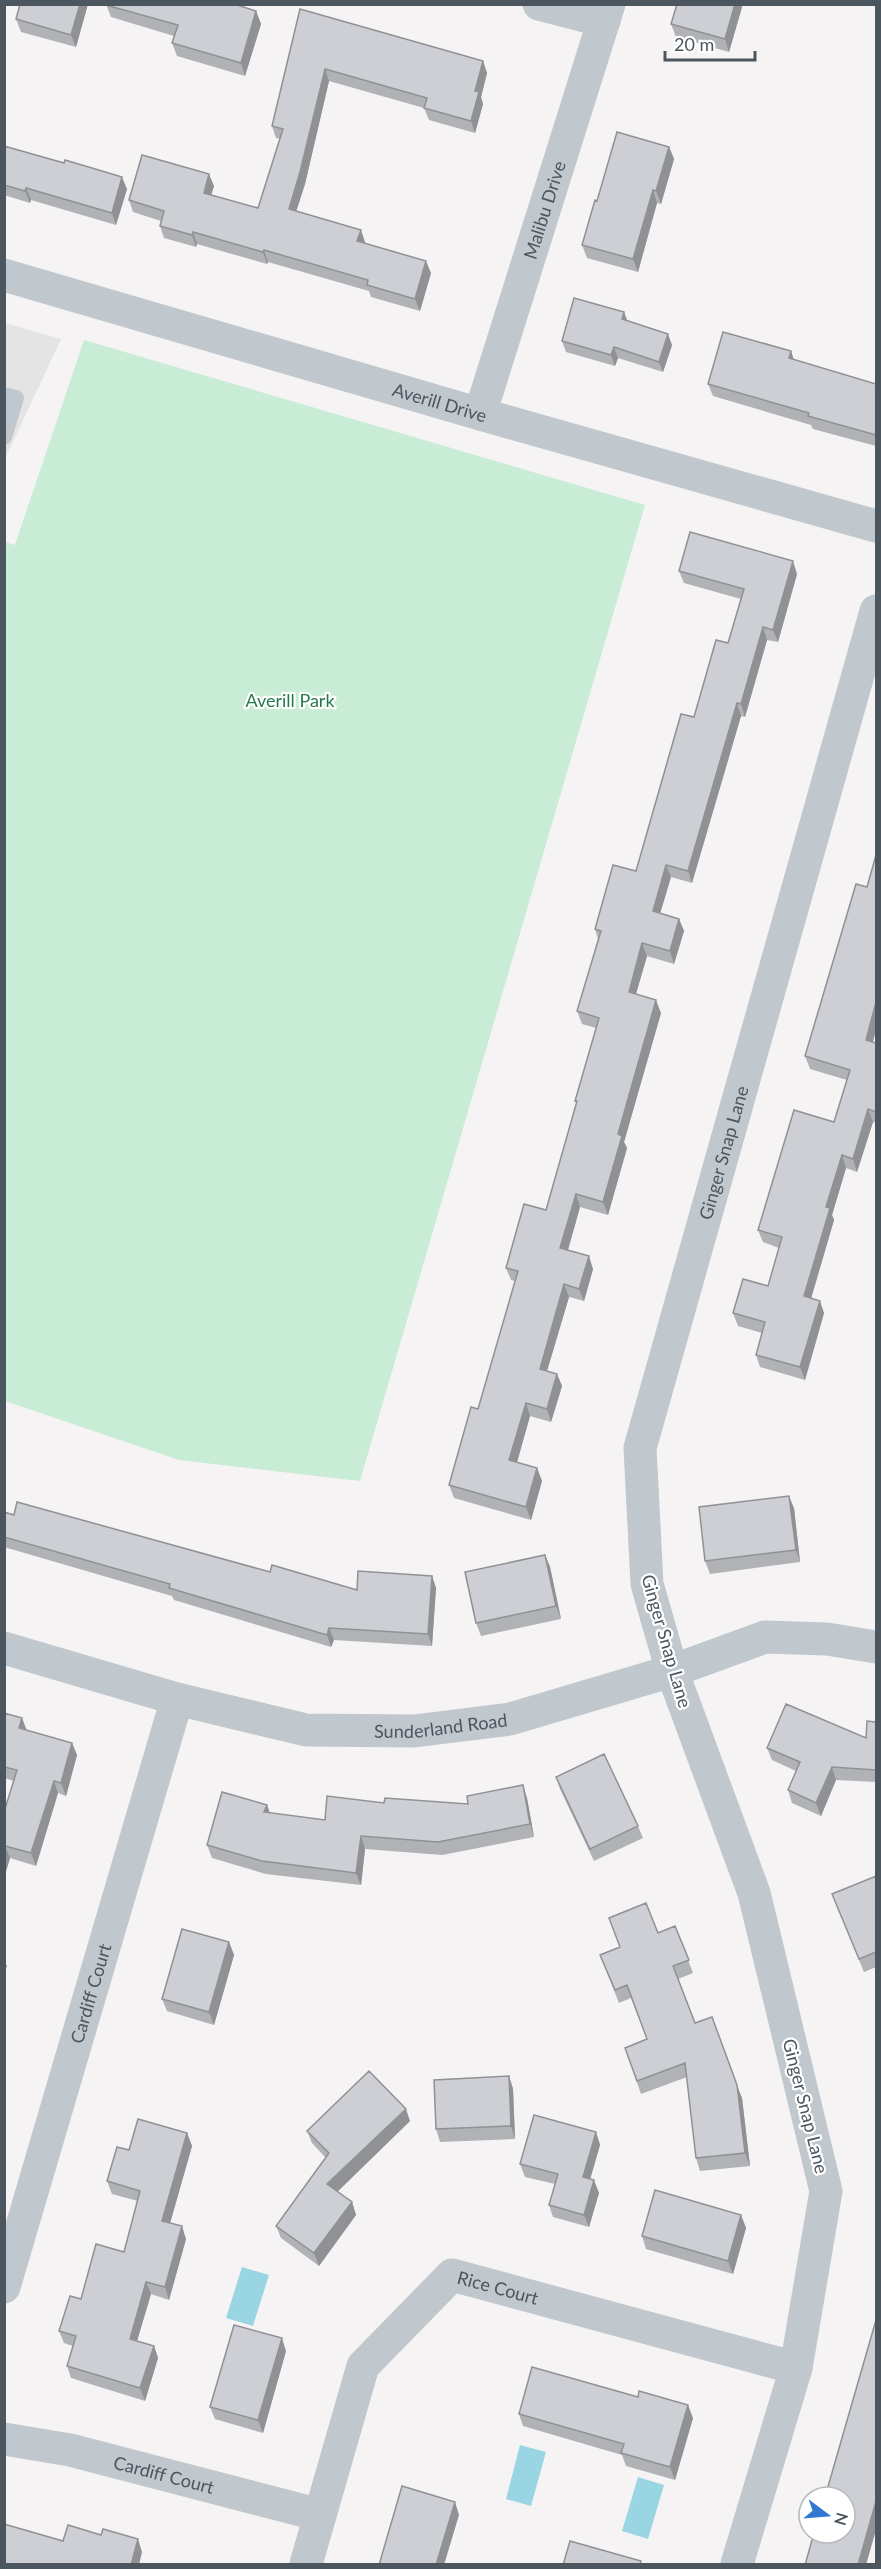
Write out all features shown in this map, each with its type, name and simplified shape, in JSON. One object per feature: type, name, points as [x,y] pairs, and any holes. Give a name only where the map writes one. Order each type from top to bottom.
[{"type":"street","points":[[540,4],[607,13]]},
{"type":"street","name":"Malibu Drive","points":[[480,414],[607,13]]},
{"type":"street","name":"Averill Drive","points":[[4,275],[480,414],[876,526]]},
{"type":"street","name":"Ginger Snap Lane","points":[[737,2565],[795,2368],[826,2191],[754,1893],[672,1671],[647,1584],[639,1448],[876,611]]},
{"type":"street","name":"Sunderland Road","points":[[4,1648],[177,1699],[306,1730],[414,1731],[510,1719],[672,1671],[765,1637],[827,1639],[876,1647]]},
{"type":"street","name":"Cardiff Court","points":[[4,2287],[177,1699]]},
{"type":"street","name":"Rice Court","points":[[306,2565],[363,2366],[452,2275],[795,2368]]},
{"type":"street","name":"Cardiff Court","points":[[4,2439],[70,2450],[320,2515]]},
{"type":"lane","points":[[4,395],[16,398],[4,437]]},
{"type":"shaded area","points":[[5,323],[61,339],[5,459]]},
{"type":"green space","name":"Averill Park","points":[[84,340],[645,505],[360,1481],[179,1460],[5,1401],[5,542],[15,545]]},
{"type":"water","points":[[242,2267],[269,2275],[253,2326],[226,2318]]},
{"type":"water","points":[[520,2445],[546,2452],[531,2506],[506,2499]]},
{"type":"water","points":[[638,2477],[664,2485],[648,2539],[622,2531]]},
{"type":"building","points":[[20,4],[80,4],[71,35],[16,19]]},
{"type":"building","points":[[234,4],[256,11],[241,63],[172,43],[178,25],[106,5]]},
{"type":"building","points":[[677,4],[735,4],[725,39],[671,24]]},
{"type":"building","points":[[300,9],[483,61],[475,91],[479,92],[471,121],[424,108],[427,98],[325,69],[289,209],[361,230],[357,241],[426,261],[415,299],[367,285],[368,280],[264,250],[263,252],[193,232],[192,235],[160,226],[164,211],[129,200],[142,155],[209,174],[204,193],[258,208],[283,129],[272,126]]},
{"type":"building","points":[[617,132],[669,147],[656,191],[653,190],[633,259],[582,245]]},
{"type":"building","points":[[4,146],[64,163],[65,160],[122,177],[112,213],[26,188],[25,191],[4,185]]},
{"type":"building","points":[[574,298],[624,312],[622,319],[668,334],[659,362],[614,347],[611,355],[562,341]]},
{"type":"building","points":[[723,332],[791,351],[789,358],[876,384],[876,435],[708,384]]},
{"type":"building","points":[[690,532],[793,561],[773,630],[763,627],[741,704],[737,703],[688,871],[666,865],[653,911],[679,919],[670,951],[642,943],[629,992],[656,1000],[618,1134],[622,1136],[603,1202],[576,1194],[560,1248],[589,1256],[579,1289],[564,1284],[540,1369],[557,1374],[547,1409],[526,1403],[509,1460],[537,1468],[526,1507],[449,1485],[471,1407],[478,1409],[518,1271],[506,1268],[524,1204],[546,1210],[599,1018],[577,1011],[601,931],[595,929],[613,865],[636,871],[681,714],[694,717],[716,640],[728,643],[744,589],[679,571]]},
{"type":"building","points":[[876,855],[876,1002],[866,1040],[876,1043],[876,1112],[868,1109],[853,1159],[842,1155],[826,1207],[830,1208],[804,1296],[820,1301],[800,1367],[756,1355],[765,1322],[733,1313],[743,1279],[768,1286],[782,1237],[758,1230],[794,1110],[834,1122],[850,1070],[805,1056],[856,884],[867,887]]},
{"type":"building","points":[[789,1496],[796,1550],[705,1561],[699,1507]]},
{"type":"building","points":[[17,1502],[270,1572],[272,1565],[357,1590],[358,1571],[432,1576],[428,1634],[329,1628],[327,1635],[169,1588],[170,1584],[4,1537],[4,1512],[14,1515]]},
{"type":"building","points":[[545,1555],[556,1606],[476,1623],[465,1572]]},
{"type":"building","points":[[786,1704],[866,1738],[867,1721],[876,1722],[876,1770],[832,1767],[816,1803],[788,1790],[800,1762],[767,1748]]},
{"type":"building","points":[[4,1713],[22,1718],[19,1728],[72,1743],[61,1783],[54,1781],[31,1853],[5,1846],[4,1849],[4,1812],[17,1770],[4,1767]]},
{"type":"building","points":[[604,1754],[638,1826],[590,1849],[556,1777]]},
{"type":"building","points":[[523,1785],[530,1824],[438,1842],[361,1836],[356,1873],[262,1861],[207,1845],[222,1792],[267,1805],[264,1812],[325,1820],[327,1796],[384,1803],[385,1798],[468,1804],[467,1796]]},
{"type":"building","points":[[876,1876],[876,1952],[859,1959],[832,1894]]},
{"type":"building","points":[[646,1903],[658,1933],[675,1926],[689,1960],[673,1966],[695,2023],[712,2017],[737,2085],[745,2153],[696,2158],[685,2063],[637,2081],[625,2048],[647,2039],[627,1985],[615,1990],[600,1955],[620,1947],[609,1918]]},
{"type":"building","points":[[182,1929],[229,1942],[209,2012],[162,1999]]},
{"type":"building","points":[[369,2071],[406,2109],[327,2184],[352,2202],[314,2253],[276,2226],[329,2153],[307,2131]]},
{"type":"building","points":[[509,2076],[511,2126],[436,2129],[434,2080]]},
{"type":"building","points":[[534,2115],[596,2132],[583,2177],[594,2180],[584,2215],[549,2205],[558,2174],[520,2164]]},
{"type":"building","points":[[138,2119],[187,2133],[162,2221],[182,2226],[165,2287],[146,2282],[130,2339],[154,2346],[140,2388],[67,2366],[76,2336],[59,2331],[70,2296],[81,2299],[96,2244],[124,2252],[140,2191],[107,2181],[117,2147],[129,2150]]},
{"type":"building","points":[[655,2190],[741,2215],[728,2261],[642,2236]]},
{"type":"building","points":[[876,2320],[876,2501],[858,2565],[805,2565],[811,2545],[857,2545],[857,2485],[828,2485]]},
{"type":"building","points":[[234,2325],[282,2338],[258,2420],[210,2407]]},
{"type":"building","points":[[532,2367],[638,2397],[639,2391],[688,2405],[670,2467],[621,2453],[624,2444],[519,2414]]},
{"type":"building","points":[[402,2486],[455,2502],[436,2565],[379,2565]]},
{"type":"building","points":[[4,2524],[63,2541],[68,2525],[101,2535],[103,2529],[138,2539],[131,2565],[4,2565]]},
{"type":"building","points":[[570,2541],[641,2561],[640,2565],[563,2565]]}]
